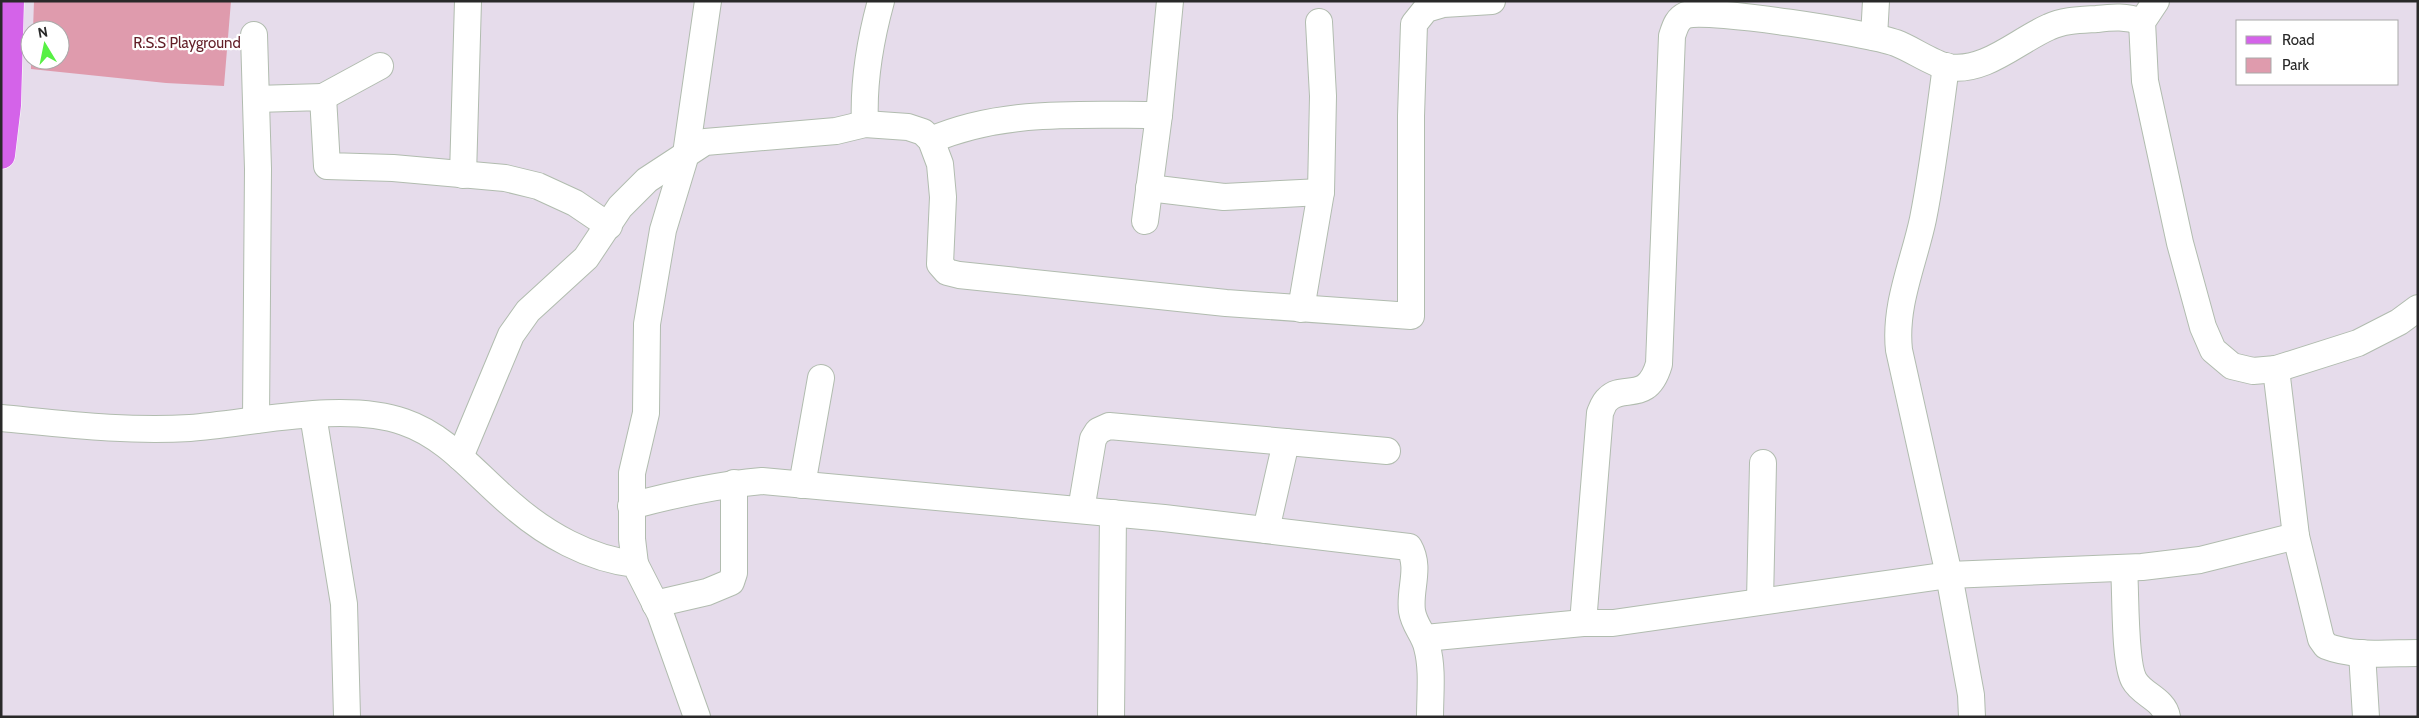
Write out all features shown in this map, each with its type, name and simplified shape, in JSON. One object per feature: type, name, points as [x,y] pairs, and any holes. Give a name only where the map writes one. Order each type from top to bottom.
[{"type":"main road","points":[[1,155],[7,105],[10,1]]},
{"type":"street","points":[[464,175],[468,1]]},
{"type":"street","points":[[697,717],[655,604],[635,564],[632,473],[646,413],[647,324],[652,292],[663,230],[686,154],[708,1]]},
{"type":"street","points":[[865,124],[864,104],[871,41],[880,1]]},
{"type":"street","points":[[1145,221],[1159,115],[1170,1]]},
{"type":"street","points":[[460,457],[511,335],[528,311],[586,258],[609,226],[620,206],[647,180],[705,142],[836,131],[865,124],[908,127],[922,132],[931,140],[940,164],[943,197],[940,264],[947,272],[1057,286],[1300,309],[1411,316],[1411,116],[1414,24],[1426,9],[1443,4],[1492,1]]},
{"type":"street","points":[[1874,37],[1876,1]]},
{"type":"street","points":[[1583,623],[1600,412],[1608,398],[1619,393],[1634,392],[1645,387],[1655,377],[1659,364],[1672,36],[1678,21],[1699,7],[1713,13],[1874,37],[1896,43],[1946,66],[1962,67],[1989,60],[2049,27],[2062,22],[2130,17],[2149,12],[2145,81],[2180,243],[2203,327],[2214,350],[2232,366],[2252,371],[2276,369],[2358,343],[2399,322],[2418,308]]},
{"type":"street","points":[[1300,309],[1320,192],[1323,96],[1319,22]]},
{"type":"street","points":[[254,35],[258,168],[256,420]]},
{"type":"street","points":[[256,99],[323,97],[380,66]]},
{"type":"street","points":[[1946,66],[1923,218],[1900,311],[1897,331],[1899,350],[1949,575],[1971,695],[1972,717]]},
{"type":"street","points":[[323,97],[327,166],[393,168],[505,178],[538,186],[575,202],[609,226]]},
{"type":"street","points":[[931,140],[957,129],[1003,119],[1052,116],[1159,115]]},
{"type":"street","points":[[1149,188],[1224,197],[1320,192]]},
{"type":"street","points":[[2276,369],[2296,536],[2321,639],[2326,646],[2362,653],[2418,653]]},
{"type":"street","points":[[802,485],[821,378]]},
{"type":"street","points":[[1,418],[145,429],[191,428],[313,415],[365,413],[404,422],[436,437],[511,505],[553,536],[586,552],[620,562],[635,564]]},
{"type":"street","points":[[313,415],[344,604],[347,717]]},
{"type":"street","points":[[1081,510],[1094,439],[1102,428],[1109,426],[1387,451]]},
{"type":"street","points":[[1266,530],[1286,442]]},
{"type":"street","points":[[1760,601],[1762,463]]},
{"type":"street","points":[[632,506],[685,492],[734,483],[762,481],[1112,513],[1409,547],[1415,558],[1412,609],[1414,622],[1425,638],[1430,668],[1430,717]]},
{"type":"street","points":[[655,604],[707,592],[731,582],[734,573],[734,483]]},
{"type":"street","points":[[1111,717],[1112,513]]},
{"type":"street","points":[[1425,638],[1583,623],[1612,623],[1949,575],[2124,568],[2200,560],[2296,536]]},
{"type":"street","points":[[2124,568],[2128,652],[2134,680],[2166,709],[2167,717]]},
{"type":"street","points":[[2362,653],[2366,717]]},
{"type":"green space","name":"R.S.S Playground","points":[[34,1],[231,1],[224,86],[166,83],[41,70],[70,70],[70,20],[33,20]]}]
